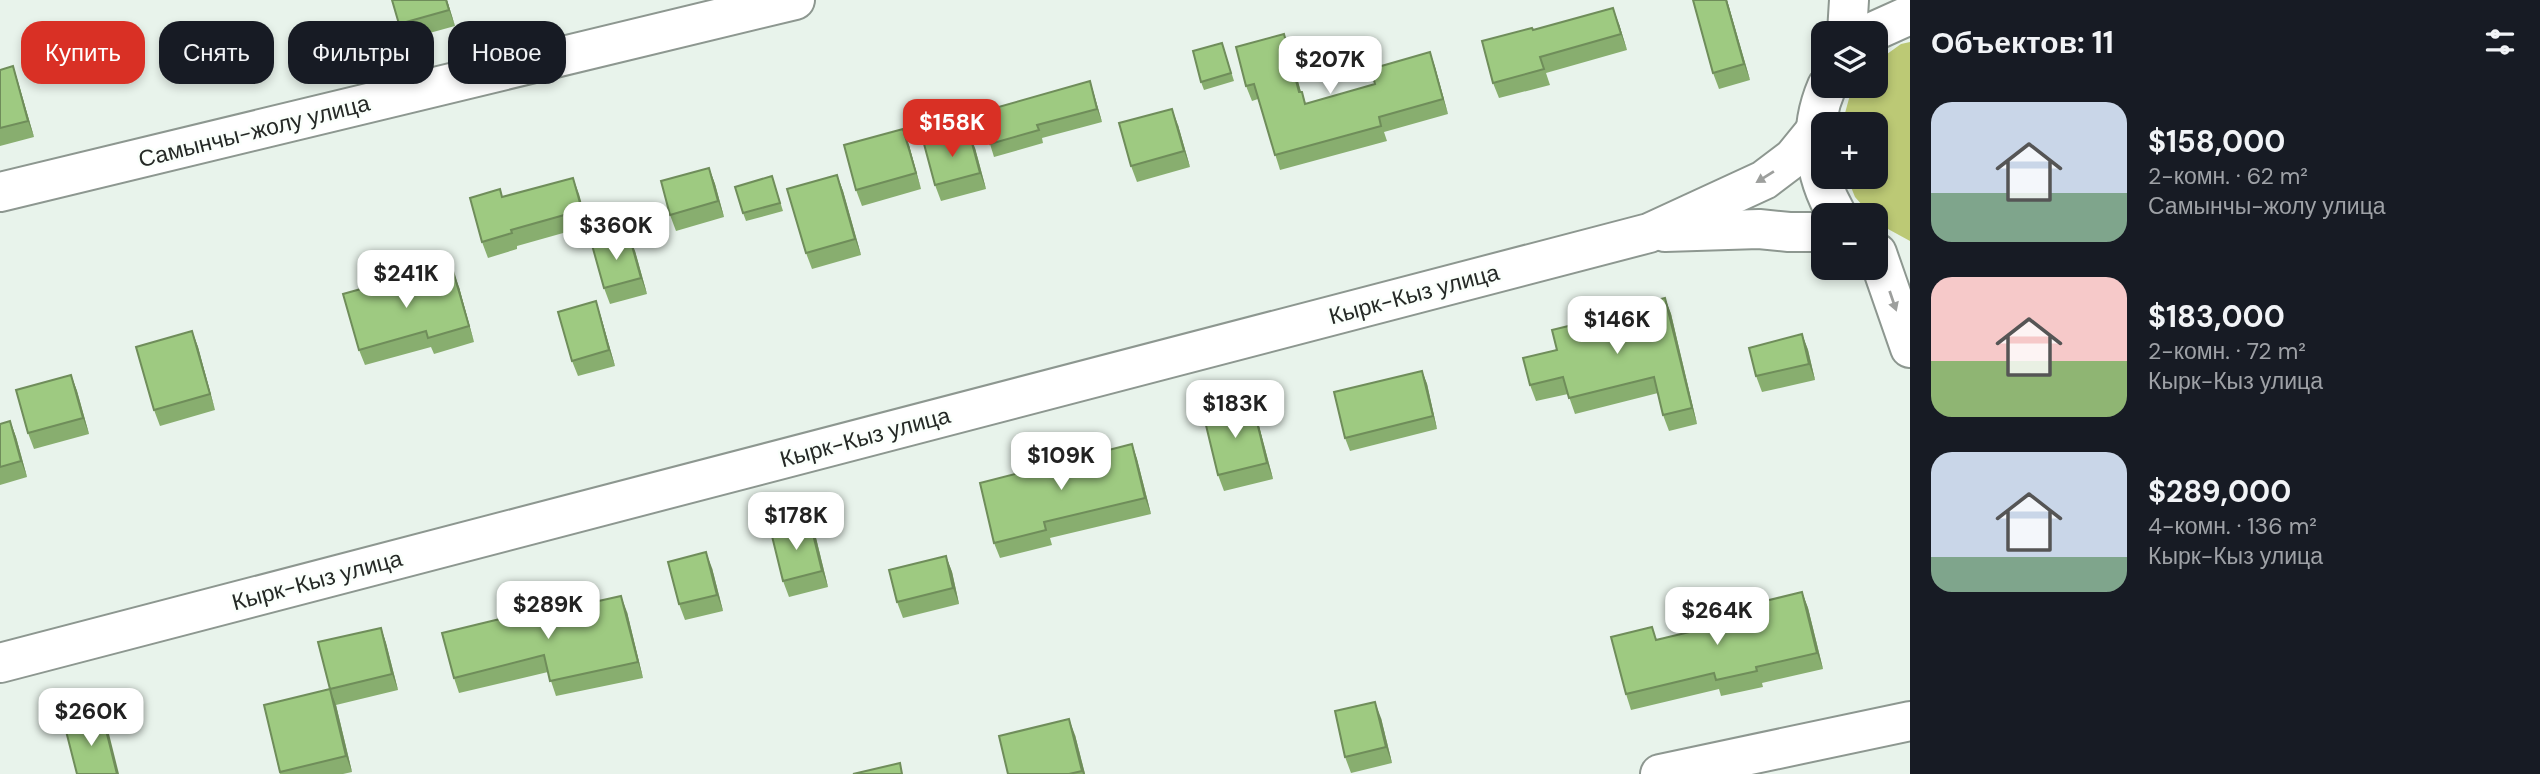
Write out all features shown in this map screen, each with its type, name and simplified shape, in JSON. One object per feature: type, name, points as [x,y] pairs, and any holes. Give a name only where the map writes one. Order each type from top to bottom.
[{"type":"street","name":"Самынчы-жолу улица","points":[[0,192],[795,0]]},
{"type":"street","points":[[1848,21],[1849,0]]},
{"type":"street","points":[[1888,25],[1910,15]]},
{"type":"street","name":"Кырк-Кыз улица","points":[[0,663],[1649,233],[1764,180],[1793,158],[1811,136]]},
{"type":"street","name":"Кырк-Кыз улица","points":[[1649,233],[1759,229],[1811,232]]},
{"type":"street","points":[[1888,258],[1910,348]]},
{"type":"street","points":[[1660,774],[1910,721]]},
{"type":"green space","points":[[1910,42],[1910,241],[1888,229],[1888,203],[1860,203],[1852,189],[1888,189],[1888,112],[1845,112],[1849,98],[1888,98],[1888,53],[1901,44]]},
{"type":"building","points":[[392,0],[446,0],[449,10],[410,21],[398,21]]},
{"type":"building","points":[[1693,0],[1726,0],[1744,64],[1713,73]]},
{"type":"building","points":[[1613,8],[1621,34],[1540,57],[1544,69],[1493,83],[1482,41]]},
{"type":"building","points":[[1284,34],[1299,92],[1302,92],[1305,104],[1375,84],[1371,69],[1430,52],[1443,99],[1379,117],[1381,126],[1275,155],[1254,84],[1246,86],[1236,47]]},
{"type":"building","points":[[1222,43],[1231,73],[1201,82],[1193,51]]},
{"type":"building","points":[[13,66],[28,121],[0,128],[0,70]]},
{"type":"building","points":[[1090,81],[1097,109],[1037,125],[1039,130],[990,144],[981,112]]},
{"type":"building","points":[[1172,109],[1184,151],[1131,166],[1119,123]]},
{"type":"building","points":[[903,129],[916,173],[856,190],[844,145]]},
{"type":"building","points":[[969,132],[980,173],[935,185],[924,144]]},
{"type":"building","points":[[709,168],[718,201],[670,215],[661,181]]},
{"type":"building","points":[[837,175],[855,239],[806,253],[787,189]]},
{"type":"building","points":[[772,176],[780,203],[743,213],[735,187]]},
{"type":"building","points":[[573,178],[582,210],[511,230],[512,233],[482,242],[470,198],[500,189],[502,197]]},
{"type":"building","points":[[629,235],[641,278],[604,288],[592,245]]},
{"type":"building","points":[[453,271],[469,326],[428,338],[426,331],[359,350],[343,294],[386,282],[388,289]]},
{"type":"building","points":[[1665,298],[1692,408],[1663,415],[1654,377],[1569,398],[1563,377],[1530,385],[1523,358],[1557,350],[1552,330],[1638,309],[1637,305]]},
{"type":"building","points":[[596,301],[609,350],[572,361],[558,312]]},
{"type":"building","points":[[192,331],[210,394],[154,410],[136,347]]},
{"type":"building","points":[[1802,334],[1809,364],[1756,376],[1749,348]]},
{"type":"building","points":[[1422,371],[1433,416],[1345,438],[1334,392]]},
{"type":"building","points":[[71,375],[83,418],[28,433],[16,390]]},
{"type":"building","points":[[1253,406],[1267,463],[1218,475],[1204,417]]},
{"type":"building","points":[[10,421],[21,461],[0,467],[0,424]]},
{"type":"building","points":[[1132,444],[1145,498],[1044,522],[1046,530],[994,543],[980,483]]},
{"type":"building","points":[[810,522],[822,571],[783,581],[771,532]]},
{"type":"building","points":[[706,552],[717,595],[679,604],[668,562]]},
{"type":"building","points":[[946,556],[953,588],[897,602],[889,570]]},
{"type":"building","points":[[1802,592],[1817,653],[1756,667],[1757,671],[1716,680],[1714,673],[1626,694],[1611,637],[1652,627],[1656,640],[1756,616],[1753,604]]},
{"type":"building","points":[[621,596],[638,662],[550,681],[544,655],[454,678],[442,633],[504,618],[505,622]]},
{"type":"building","points":[[381,628],[392,674],[330,689],[318,642]]},
{"type":"building","points":[[330,689],[346,756],[280,772],[264,705]]},
{"type":"building","points":[[1375,702],[1386,747],[1345,757],[1335,711]]},
{"type":"building","points":[[103,718],[117,774],[77,774],[65,727]]},
{"type":"building","points":[[1069,719],[1082,771],[1069,774],[1008,774],[999,736]]},
{"type":"building","points":[[900,763],[902,774],[853,774]]}]
